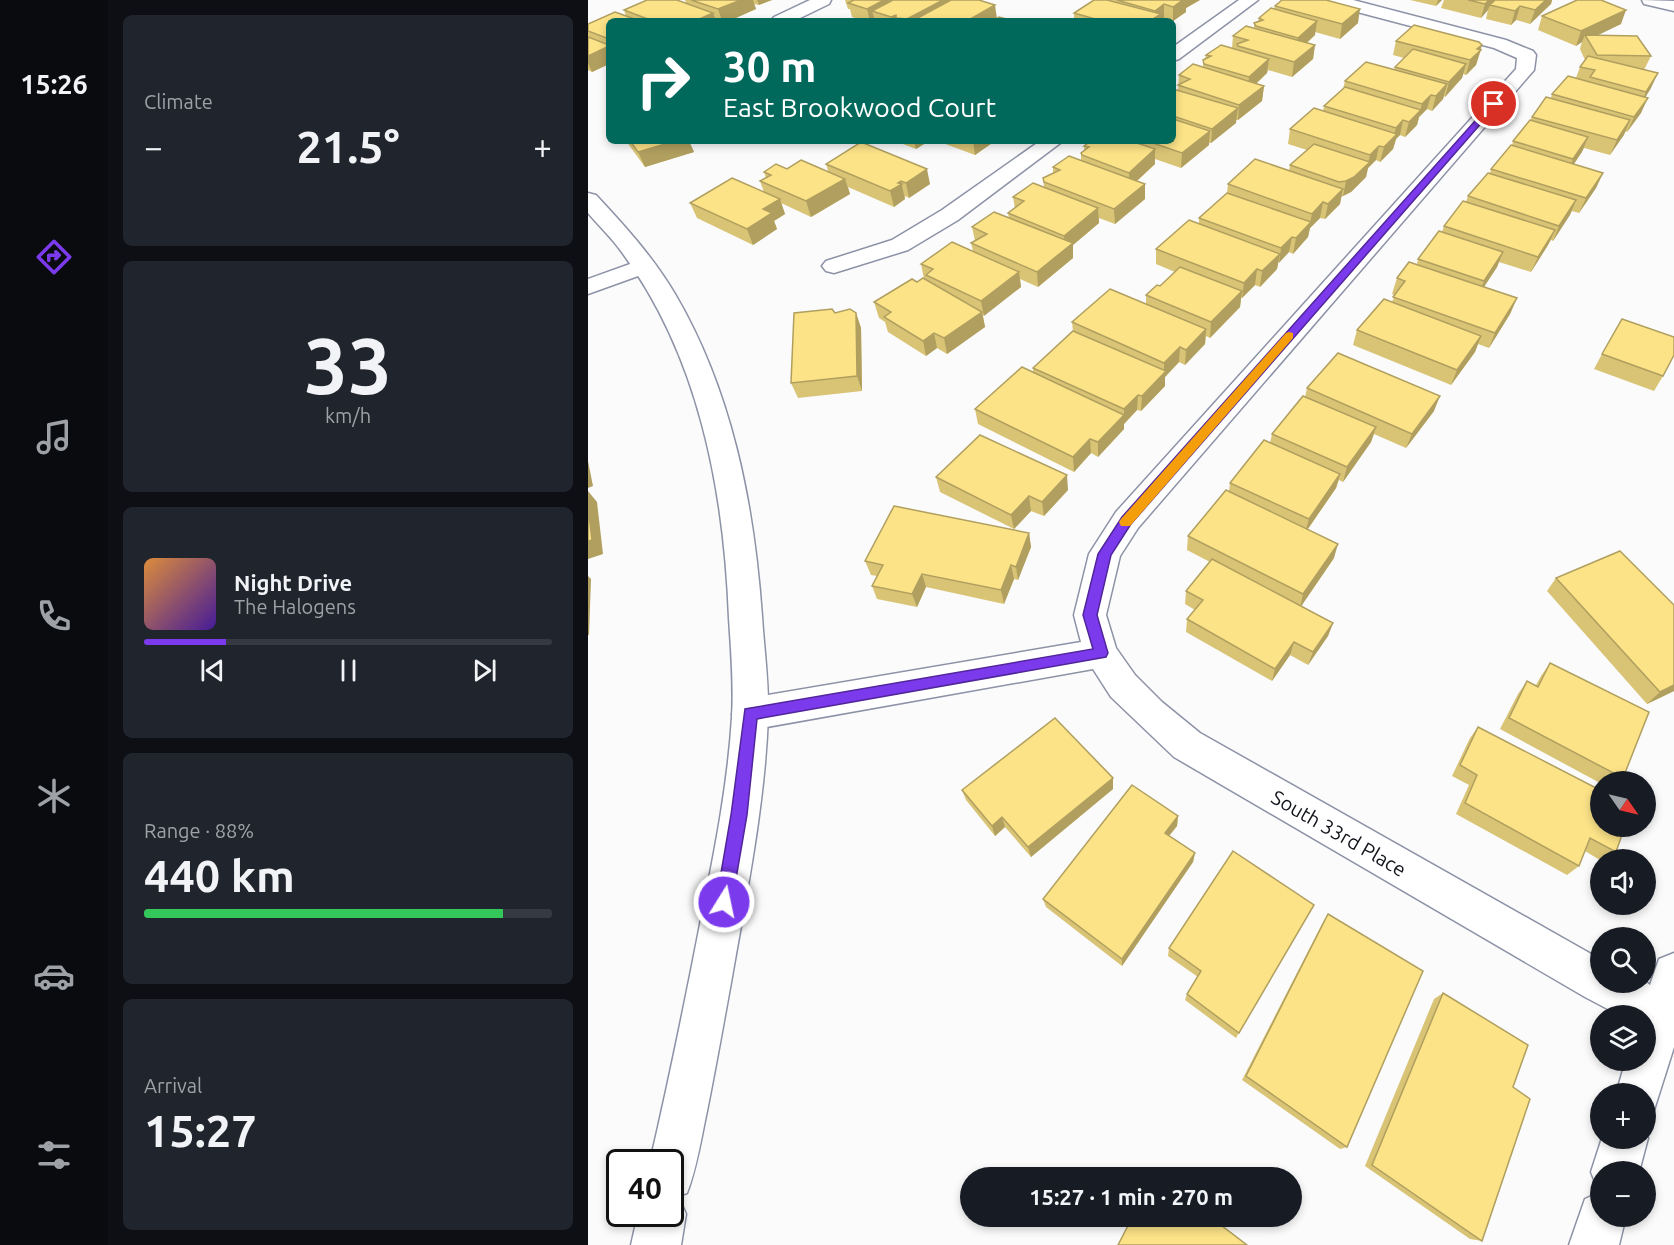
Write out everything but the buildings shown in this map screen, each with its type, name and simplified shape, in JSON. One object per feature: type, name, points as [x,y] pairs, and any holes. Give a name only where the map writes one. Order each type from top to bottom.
[{"type":"street","points":[[789,18],[823,0]]},
{"type":"street","points":[[1176,53],[1250,0]]},
{"type":"street","name":"South 33rd Place","points":[[1333,0],[1500,44],[1527,56],[1525,70],[1126,520],[1105,554],[1090,615],[1101,653],[1123,686],[1187,745],[1590,976]]},
{"type":"street","points":[[1650,0],[1674,6]]},
{"type":"street","points":[[834,266],[900,245],[950,215],[1049,144]]},
{"type":"street","points":[[588,200],[622,237],[644,266],[662,293],[690,347],[711,403],[728,464],[740,532],[745,586],[750,714],[739,815],[696,1059],[676,1149]]},
{"type":"street","points":[[588,287],[644,266]]},
{"type":"street","points":[[750,714],[1101,653]]},
{"type":"street","points":[[1641,1083],[1674,974]]},
{"type":"street","name":"South 33rd Place","points":[[1622,993],[1661,1014]]},
{"type":"street","points":[[656,1245],[659,1227]]},
{"type":"street","points":[[1594,1245],[1599,1227]]},
{"type":"slow traffic","points":[[1125,522],[1289,336]]},
{"type":"route","points":[[724,902],[739,815],[750,714],[1101,653],[1090,615],[1105,554],[1126,520],[1494,104]]}]
